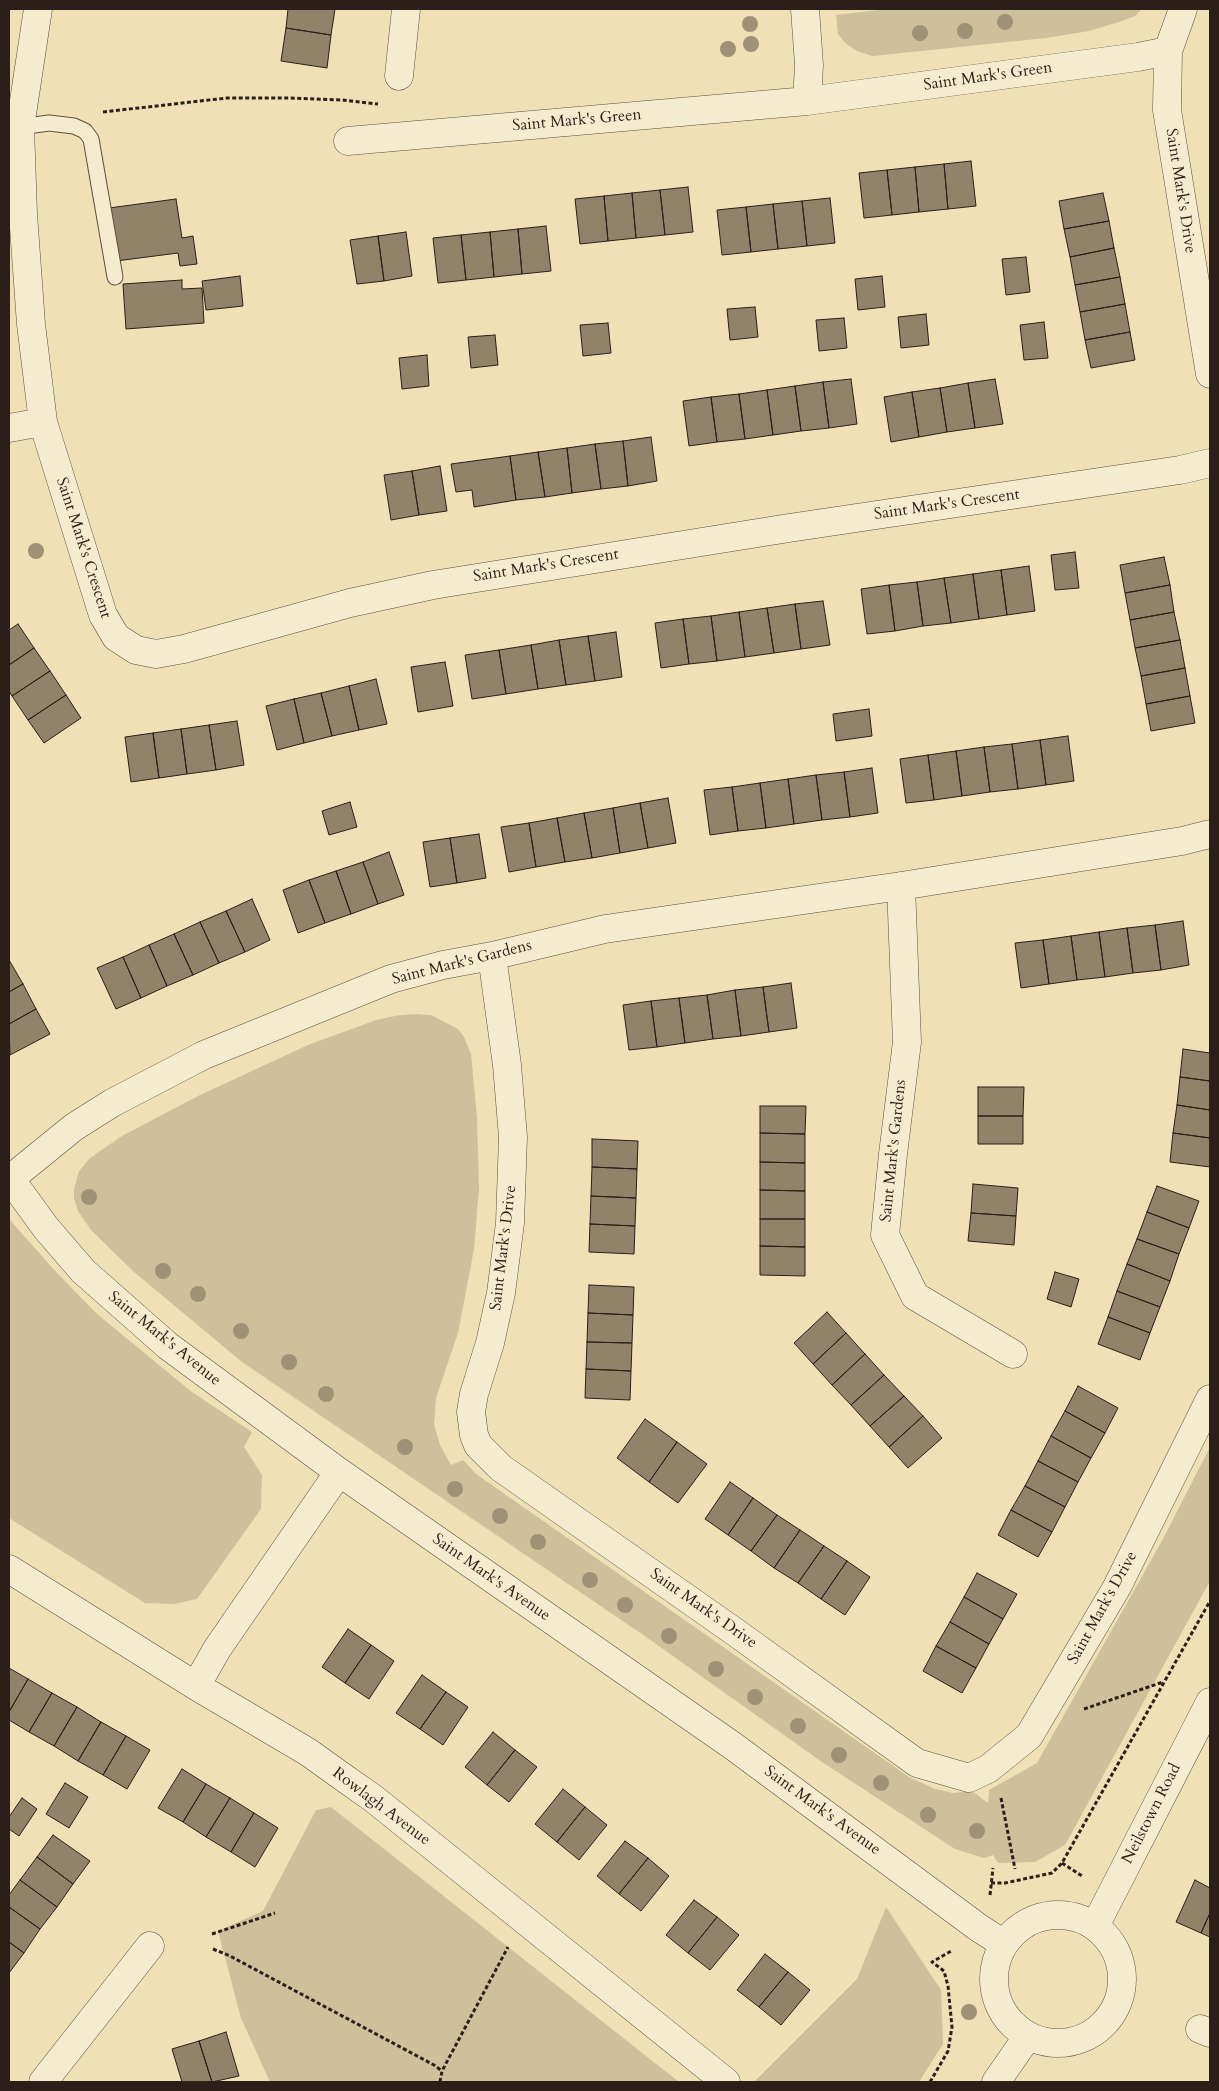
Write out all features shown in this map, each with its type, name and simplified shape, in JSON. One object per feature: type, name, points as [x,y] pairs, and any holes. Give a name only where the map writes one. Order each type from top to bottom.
[{"type":"street","name":"Saint Mark's Crescent","points":[[38,9],[20,127],[24,232],[31,324],[43,422],[91,580],[104,615],[116,636],[136,650],[156,654],[184,649],[350,603],[433,585],[789,528],[1210,464]]},
{"type":"street","points":[[399,76],[406,9]]},
{"type":"street","points":[[804,9],[809,65],[807,101]]},
{"type":"street","name":"Saint Mark's Drive","points":[[1183,9],[1168,51],[1167,110],[1210,374]]},
{"type":"street","name":"Saint Mark's Green","points":[[348,142],[807,101],[1168,51]]},
{"type":"street","points":[[9,428],[43,422]]},
{"type":"street","name":"Saint Mark's Gardens","points":[[9,1178],[74,1127],[112,1103],[204,1055],[391,979],[443,965],[492,956],[605,929],[901,886],[1182,841],[1210,834]]},
{"type":"street","name":"Saint Mark's Gardens","points":[[901,886],[907,1042],[885,1235],[916,1296],[1013,1354]]},
{"type":"street","name":"Saint Mark's Drive","points":[[492,956],[508,1065],[513,1137],[510,1223],[501,1293],[490,1343],[474,1394],[471,1412],[474,1435],[478,1445],[501,1468],[735,1632],[917,1763],[969,1778],[988,1769],[1029,1736],[1117,1587],[1210,1399]]},
{"type":"street","name":"Saint Mark's Avenue","points":[[9,1178],[46,1228],[83,1271],[168,1346],[339,1472],[733,1746],[971,1922],[1004,1944]]},
{"type":"street","points":[[196,1686],[217,1649],[339,1472]]},
{"type":"street","name":"Rowlagh Avenue","points":[[9,1569],[196,1686],[308,1752],[374,1799],[726,2082]]},
{"type":"street","name":"Neilstown Road","points":[[1095,1926],[1210,1702]]},
{"type":"street","points":[[1055,1914],[1076,1917],[1095,1926],[1110,1940],[1120,1960],[1123,1982],[1118,2003],[1107,2022],[1090,2035],[1070,2043],[1048,2043],[1028,2036],[1013,2026],[1002,2012],[996,1995],[994,1978],[996,1960],[1004,1944],[1017,1929],[1035,1919],[1055,1914]]},
{"type":"street","points":[[43,2082],[150,1946]]},
{"type":"street","points":[[996,2082],[1028,2036]]},
{"type":"lane","points":[[20,127],[50,123],[74,126],[85,131],[91,138],[115,277]]},
{"type":"path","points":[[94,112],[111,112],[226,98],[342,100]]},
{"type":"path","points":[[991,1883],[1004,1883],[1052,1873],[1062,1863],[1210,1601]]},
{"type":"path","points":[[1076,1710],[1164,1682]]},
{"type":"path","points":[[1000,1793],[1015,1869]]},
{"type":"path","points":[[1062,1863],[1082,1876]]},
{"type":"path","points":[[990,1894],[993,1868]]},
{"type":"path","points":[[212,1934],[275,1913]]},
{"type":"path","points":[[440,2082],[442,2071],[524,1919]]},
{"type":"path","points":[[930,2082],[948,2051],[952,2027],[948,1986],[944,1971],[932,1962],[961,1945]]},
{"type":"path","points":[[213,1949],[230,1956],[442,2071]]},
{"type":"shaded area","points":[[887,9],[1141,10],[1135,16],[1089,31],[1046,38],[873,56],[857,51],[845,43],[838,34],[836,15]]},
{"type":"shaded area","points":[[417,1014],[431,1015],[458,1029],[464,1037],[471,1054],[477,1117],[479,1188],[474,1249],[458,1333],[436,1398],[434,1424],[440,1445],[451,1465],[463,1460],[476,1474],[909,1777],[935,1789],[953,1793],[972,1791],[988,1803],[989,1790],[1037,1763],[1164,1537],[1210,1447],[1210,1581],[1065,1845],[1035,1862],[998,1863],[993,1855],[984,1858],[955,1849],[822,1762],[649,1639],[242,1362],[134,1272],[91,1230],[78,1211],[74,1198],[74,1189],[79,1171],[90,1158],[122,1136],[198,1096],[308,1045],[376,1020]]},
{"type":"shaded area","points":[[9,1219],[97,1314],[192,1392],[252,1432],[244,1447],[262,1475],[261,1509],[197,1599],[174,1604],[145,1603],[9,1518]]},
{"type":"shaded area","points":[[331,1807],[679,2082],[270,2082],[241,2018],[218,1931],[263,1911],[316,1810]]},
{"type":"shaded area","points":[[886,1907],[941,1990],[943,2044],[919,2082],[754,2082],[857,1979]]},
{"type":"building","points":[[288,9],[335,9],[331,35],[286,28]]},
{"type":"building","points":[[286,28],[331,35],[327,68],[281,61]]},
{"type":"building","points":[[971,161],[976,206],[948,209],[944,164]]},
{"type":"building","points":[[944,164],[948,209],[919,212],[915,167]]},
{"type":"building","points":[[915,167],[919,212],[892,215],[887,170]]},
{"type":"building","points":[[887,170],[892,215],[864,218],[859,173]]},
{"type":"building","points":[[688,187],[693,232],[665,235],[660,190]]},
{"type":"building","points":[[660,190],[665,235],[636,238],[632,193]]},
{"type":"building","points":[[632,193],[636,238],[608,241],[604,196]]},
{"type":"building","points":[[1103,193],[1109,221],[1064,229],[1059,201]]},
{"type":"building","points":[[604,196],[608,241],[580,244],[575,199]]},
{"type":"building","points":[[830,198],[835,243],[807,246],[802,201]]},
{"type":"building","points":[[176,199],[182,238],[193,236],[197,264],[180,266],[178,253],[116,261],[109,208]]},
{"type":"building","points":[[802,201],[807,246],[778,249],[773,204]]},
{"type":"building","points":[[773,204],[778,249],[751,252],[746,207]]},
{"type":"building","points":[[746,207],[751,252],[722,255],[717,210]]},
{"type":"building","points":[[1109,221],[1114,248],[1070,257],[1064,229]]},
{"type":"building","points":[[546,226],[551,271],[522,274],[518,229]]},
{"type":"building","points":[[518,229],[522,274],[494,277],[490,232]]},
{"type":"building","points":[[406,232],[412,276],[384,281],[378,236]]},
{"type":"building","points":[[490,232],[494,277],[466,280],[461,235]]},
{"type":"building","points":[[461,235],[466,280],[438,283],[433,238]]},
{"type":"building","points":[[378,236],[384,281],[357,284],[350,240]]},
{"type":"building","points":[[1114,248],[1120,277],[1075,285],[1070,257]]},
{"type":"building","points":[[1026,257],[1030,292],[1006,295],[1002,259]]},
{"type":"building","points":[[240,276],[243,306],[206,310],[202,281]]},
{"type":"building","points":[[882,276],[885,307],[858,310],[855,279]]},
{"type":"building","points":[[1120,277],[1125,304],[1080,312],[1075,285]]},
{"type":"building","points":[[182,280],[182,289],[202,288],[204,323],[126,329],[123,284]]},
{"type":"building","points":[[1125,304],[1130,332],[1085,340],[1080,312]]},
{"type":"building","points":[[755,307],[758,337],[730,340],[727,309]]},
{"type":"building","points":[[926,314],[929,345],[901,348],[898,317]]},
{"type":"building","points":[[844,318],[847,348],[819,351],[816,320]]},
{"type":"building","points":[[1044,322],[1048,358],[1024,360],[1020,325]]},
{"type":"building","points":[[608,323],[611,353],[583,356],[580,325]]},
{"type":"building","points":[[1130,332],[1135,360],[1091,368],[1085,340]]},
{"type":"building","points":[[495,335],[498,365],[471,368],[468,337]]},
{"type":"building","points":[[427,355],[429,386],[402,389],[399,358]]},
{"type":"building","points":[[851,379],[857,424],[829,428],[823,382]]},
{"type":"building","points":[[995,379],[1003,424],[975,428],[968,383]]},
{"type":"building","points":[[823,382],[829,428],[801,431],[795,386]]},
{"type":"building","points":[[968,383],[975,428],[947,432],[940,388]]},
{"type":"building","points":[[795,386],[801,431],[773,435],[767,390]]},
{"type":"building","points":[[940,388],[947,432],[919,437],[912,392]]},
{"type":"building","points":[[767,390],[773,435],[745,439],[739,394]]},
{"type":"building","points":[[912,392],[919,437],[891,442],[884,397]]},
{"type":"building","points":[[739,394],[745,439],[717,442],[711,397]]},
{"type":"building","points":[[711,397],[717,442],[689,446],[683,401]]},
{"type":"building","points":[[651,437],[657,481],[628,486],[623,441]]},
{"type":"building","points":[[623,441],[628,486],[601,489],[595,444]]},
{"type":"building","points":[[595,444],[601,489],[572,493],[567,448]]},
{"type":"building","points":[[567,448],[572,493],[545,497],[538,452]]},
{"type":"building","points":[[538,452],[545,497],[516,500],[510,456]]},
{"type":"building","points":[[510,456],[516,500],[474,507],[472,490],[456,492],[451,464]]},
{"type":"building","points":[[440,466],[447,511],[419,515],[412,471]]},
{"type":"building","points":[[412,471],[419,515],[391,520],[384,475]]},
{"type":"building","points":[[1075,552],[1079,588],[1055,590],[1051,555]]},
{"type":"building","points":[[1164,557],[1170,585],[1125,593],[1120,565]]},
{"type":"building","points":[[1029,566],[1035,611],[1007,615],[1001,570]]},
{"type":"building","points":[[1001,570],[1007,615],[979,619],[973,574]]},
{"type":"building","points":[[973,574],[979,619],[951,623],[944,578]]},
{"type":"building","points":[[944,578],[951,623],[923,626],[917,582]]},
{"type":"building","points":[[917,582],[923,626],[895,631],[889,585]]},
{"type":"building","points":[[889,585],[895,631],[867,634],[861,589]]},
{"type":"building","points":[[1170,585],[1174,612],[1130,620],[1125,593]]},
{"type":"building","points":[[823,601],[830,645],[801,649],[795,604]]},
{"type":"building","points":[[795,604],[801,649],[774,653],[767,608]]},
{"type":"building","points":[[767,608],[774,653],[745,657],[739,612]]},
{"type":"building","points":[[739,612],[745,657],[717,661],[711,616]]},
{"type":"building","points":[[1174,612],[1180,640],[1135,648],[1130,620]]},
{"type":"building","points":[[711,616],[717,661],[689,664],[683,619]]},
{"type":"building","points":[[683,619],[689,664],[661,668],[655,623]]},
{"type":"building","points":[[18,624],[34,648],[9,665],[9,630]]},
{"type":"building","points":[[616,632],[622,677],[595,681],[588,636]]},
{"type":"building","points":[[588,636],[595,681],[566,685],[559,640]]},
{"type":"building","points":[[559,640],[566,685],[538,689],[531,645]]},
{"type":"building","points":[[1180,640],[1185,668],[1141,676],[1135,648]]},
{"type":"building","points":[[531,645],[538,689],[506,694],[499,650]]},
{"type":"building","points":[[34,648],[50,671],[12,696],[9,691],[9,665]]},
{"type":"building","points":[[499,650],[506,694],[472,699],[465,655]]},
{"type":"building","points":[[445,662],[453,706],[418,712],[411,667]]},
{"type":"building","points":[[1185,668],[1190,696],[1146,704],[1141,676]]},
{"type":"building","points":[[50,671],[66,695],[28,720],[12,696]]},
{"type":"building","points":[[376,679],[387,724],[359,730],[349,686]]},
{"type":"building","points":[[349,686],[359,730],[332,736],[321,693]]},
{"type":"building","points":[[321,693],[332,736],[304,743],[294,699]]},
{"type":"building","points":[[66,695],[81,718],[44,743],[28,720]]},
{"type":"building","points":[[1190,696],[1195,723],[1151,731],[1146,704]]},
{"type":"building","points":[[294,699],[304,743],[277,750],[266,706]]},
{"type":"building","points":[[869,709],[872,736],[836,741],[833,714]]},
{"type":"building","points":[[237,721],[244,765],[216,770],[209,725]]},
{"type":"building","points":[[209,725],[216,770],[187,774],[181,729]]},
{"type":"building","points":[[181,729],[187,774],[159,778],[153,733]]},
{"type":"building","points":[[153,733],[159,778],[131,782],[125,737]]},
{"type":"building","points":[[1068,736],[1074,781],[1046,785],[1040,740]]},
{"type":"building","points":[[1040,740],[1046,785],[1018,789],[1012,744]]},
{"type":"building","points":[[1012,744],[1018,789],[990,792],[984,747]]},
{"type":"building","points":[[984,747],[990,792],[962,796],[956,751]]},
{"type":"building","points":[[956,751],[962,796],[934,800],[928,755]]},
{"type":"building","points":[[928,755],[934,800],[906,803],[900,759]]},
{"type":"building","points":[[872,768],[878,813],[850,817],[844,772]]},
{"type":"building","points":[[844,772],[850,817],[822,820],[816,775]]},
{"type":"building","points":[[816,775],[822,820],[794,824],[788,779]]},
{"type":"building","points":[[788,779],[794,824],[766,828],[760,783]]},
{"type":"building","points":[[760,783],[766,828],[738,831],[732,787]]},
{"type":"building","points":[[732,787],[738,831],[710,835],[704,790]]},
{"type":"building","points":[[668,798],[676,843],[648,848],[640,803]]},
{"type":"building","points":[[350,802],[357,827],[329,835],[322,811]]},
{"type":"building","points":[[640,803],[648,848],[620,853],[613,808]]},
{"type":"building","points":[[613,808],[620,853],[592,858],[584,813]]},
{"type":"building","points":[[584,813],[592,858],[565,862],[557,818]]},
{"type":"building","points":[[557,818],[565,862],[536,867],[529,823]]},
{"type":"building","points":[[529,823],[536,867],[509,872],[501,827]]},
{"type":"building","points":[[479,834],[486,878],[457,883],[450,838]]},
{"type":"building","points":[[450,838],[457,883],[430,887],[423,842]]},
{"type":"building","points":[[389,852],[404,895],[378,904],[363,862]]},
{"type":"building","points":[[363,862],[378,904],[351,914],[336,871]]},
{"type":"building","points":[[336,871],[351,914],[325,923],[309,880]]},
{"type":"building","points":[[309,880],[325,923],[298,933],[283,890]]},
{"type":"building","points":[[252,899],[270,940],[245,952],[226,911]]},
{"type":"building","points":[[226,911],[245,952],[219,963],[200,922]]},
{"type":"building","points":[[1183,921],[1189,965],[1161,970],[1155,925]]},
{"type":"building","points":[[200,922],[219,963],[193,975],[174,934]]},
{"type":"building","points":[[1155,925],[1161,970],[1133,973],[1127,928]]},
{"type":"building","points":[[1127,928],[1133,973],[1105,977],[1099,932]]},
{"type":"building","points":[[1099,932],[1105,977],[1077,980],[1071,936]]},
{"type":"building","points":[[174,934],[193,975],[167,986],[149,945]]},
{"type":"building","points":[[1071,936],[1077,980],[1049,984],[1043,940]]},
{"type":"building","points":[[1043,940],[1049,984],[1021,988],[1015,943]]},
{"type":"building","points":[[149,945],[167,986],[141,998],[123,957]]},
{"type":"building","points":[[123,957],[141,998],[116,1009],[97,968]]},
{"type":"building","points":[[9,960],[23,984],[9,992]]},
{"type":"building","points":[[791,983],[797,1028],[769,1032],[763,987]]},
{"type":"building","points":[[23,984],[36,1009],[9,1024],[9,992]]},
{"type":"building","points":[[763,987],[769,1032],[741,1036],[735,990]]},
{"type":"building","points":[[735,990],[741,1036],[713,1039],[707,995]]},
{"type":"building","points":[[707,995],[713,1039],[685,1043],[679,998]]},
{"type":"building","points":[[679,998],[685,1043],[657,1047],[651,1001]]},
{"type":"building","points":[[651,1001],[657,1047],[629,1050],[623,1005]]},
{"type":"building","points":[[36,1009],[50,1034],[10,1055],[9,1024]]},
{"type":"building","points":[[1183,1049],[1210,1053],[1210,1081],[1180,1077]]},
{"type":"building","points":[[1180,1077],[1210,1081],[1210,1110],[1177,1105]]},
{"type":"building","points":[[978,1087],[1024,1087],[1023,1116],[978,1116]]},
{"type":"building","points":[[1177,1105],[1210,1110],[1210,1138],[1173,1133]]},
{"type":"building","points":[[760,1106],[806,1106],[805,1134],[760,1133]]},
{"type":"building","points":[[978,1116],[1023,1116],[1023,1144],[978,1144]]},
{"type":"building","points":[[760,1133],[805,1134],[805,1163],[760,1162]]},
{"type":"building","points":[[1173,1133],[1210,1138],[1210,1167],[1170,1162]]},
{"type":"building","points":[[592,1139],[638,1141],[637,1169],[592,1167]]},
{"type":"building","points":[[760,1162],[805,1163],[805,1191],[760,1190]]},
{"type":"building","points":[[592,1167],[637,1169],[636,1198],[591,1196]]},
{"type":"building","points":[[973,1184],[1018,1188],[1016,1216],[971,1213]]},
{"type":"building","points":[[1157,1186],[1199,1201],[1189,1228],[1147,1212]]},
{"type":"building","points":[[760,1190],[805,1191],[805,1219],[760,1219]]},
{"type":"building","points":[[591,1196],[636,1198],[635,1226],[590,1224]]},
{"type":"building","points":[[1147,1212],[1189,1228],[1179,1254],[1137,1239]]},
{"type":"building","points":[[971,1213],[1016,1216],[1014,1245],[968,1241]]},
{"type":"building","points":[[760,1219],[805,1219],[805,1247],[760,1246]]},
{"type":"building","points":[[590,1224],[635,1226],[634,1254],[589,1252]]},
{"type":"building","points":[[1137,1239],[1179,1254],[1170,1281],[1127,1264]]},
{"type":"building","points":[[760,1246],[805,1247],[805,1276],[760,1275]]},
{"type":"building","points":[[1127,1264],[1170,1281],[1160,1307],[1117,1291]]},
{"type":"building","points":[[1055,1272],[1079,1279],[1071,1307],[1047,1299]]},
{"type":"building","points":[[589,1285],[634,1287],[633,1315],[588,1313]]},
{"type":"building","points":[[1117,1291],[1160,1307],[1150,1333],[1108,1317]]},
{"type":"building","points":[[827,1312],[846,1333],[813,1364],[794,1343]]},
{"type":"building","points":[[588,1313],[633,1315],[632,1343],[587,1342]]},
{"type":"building","points":[[1108,1317],[1150,1333],[1140,1360],[1098,1344]]},
{"type":"building","points":[[846,1333],[865,1354],[832,1385],[813,1364]]},
{"type":"building","points":[[587,1342],[632,1343],[631,1371],[586,1369]]},
{"type":"building","points":[[865,1354],[884,1375],[851,1405],[832,1385]]},
{"type":"building","points":[[586,1369],[631,1371],[630,1400],[585,1398]]},
{"type":"building","points":[[884,1375],[904,1396],[870,1426],[851,1405]]},
{"type":"building","points":[[1078,1386],[1118,1408],[1105,1433],[1065,1411]]},
{"type":"building","points":[[904,1396],[923,1416],[889,1447],[870,1426]]},
{"type":"building","points":[[1065,1411],[1105,1433],[1091,1458],[1051,1436]]},
{"type":"building","points":[[923,1416],[942,1438],[908,1468],[889,1447]]},
{"type":"building","points":[[645,1419],[677,1442],[649,1482],[617,1458]]},
{"type":"building","points":[[1051,1436],[1091,1458],[1078,1482],[1038,1461]]},
{"type":"building","points":[[677,1442],[707,1464],[678,1503],[649,1482]]},
{"type":"building","points":[[1038,1461],[1078,1482],[1065,1507],[1025,1486]]},
{"type":"building","points":[[730,1482],[753,1498],[728,1535],[705,1519]]},
{"type":"building","points":[[1025,1486],[1065,1507],[1052,1532],[1011,1510]]},
{"type":"building","points":[[753,1498],[777,1515],[751,1551],[728,1535]]},
{"type":"building","points":[[1011,1510],[1052,1532],[1038,1557],[998,1535]]},
{"type":"building","points":[[777,1515],[800,1530],[774,1568],[751,1551]]},
{"type":"building","points":[[800,1530],[824,1546],[798,1583],[774,1568]]},
{"type":"building","points":[[824,1546],[847,1561],[821,1599],[798,1583]]},
{"type":"building","points":[[847,1561],[870,1577],[845,1615],[821,1599]]},
{"type":"building","points":[[977,1573],[1017,1594],[1003,1619],[964,1597]]},
{"type":"building","points":[[964,1597],[1003,1619],[989,1644],[950,1622]]},
{"type":"building","points":[[950,1622],[989,1644],[976,1668],[936,1646]]},
{"type":"building","points":[[348,1629],[371,1645],[345,1683],[322,1667]]},
{"type":"building","points":[[371,1645],[394,1661],[369,1699],[345,1683]]},
{"type":"building","points":[[936,1646],[976,1668],[962,1693],[923,1671]]},
{"type":"building","points":[[9,1668],[28,1679],[9,1712]]},
{"type":"building","points":[[422,1675],[446,1692],[420,1729],[396,1713]]},
{"type":"building","points":[[28,1679],[52,1693],[29,1732],[9,1720],[9,1712]]},
{"type":"building","points":[[446,1692],[468,1707],[443,1745],[420,1729]]},
{"type":"building","points":[[52,1693],[77,1707],[54,1746],[29,1732]]},
{"type":"building","points":[[77,1707],[101,1722],[78,1761],[54,1746]]},
{"type":"building","points":[[101,1722],[126,1736],[103,1775],[78,1761]]},
{"type":"building","points":[[493,1732],[515,1750],[487,1785],[465,1767]]},
{"type":"building","points":[[126,1736],[150,1750],[127,1789],[103,1775]]},
{"type":"building","points":[[515,1750],[537,1767],[509,1802],[487,1785]]},
{"type":"building","points":[[182,1769],[206,1784],[183,1822],[158,1808]]},
{"type":"building","points":[[65,1783],[88,1797],[69,1828],[46,1814]]},
{"type":"building","points":[[206,1784],[230,1798],[206,1837],[183,1822]]},
{"type":"building","points":[[563,1789],[585,1807],[557,1842],[535,1824]]},
{"type":"building","points":[[22,1798],[37,1809],[19,1836],[9,1829],[9,1817]]},
{"type":"building","points":[[230,1798],[254,1813],[231,1852],[206,1837]]},
{"type":"building","points":[[585,1807],[607,1825],[579,1860],[557,1842]]},
{"type":"building","points":[[254,1813],[278,1828],[255,1867],[231,1852]]},
{"type":"building","points":[[53,1835],[90,1861],[73,1884],[37,1857]]},
{"type":"building","points":[[625,1841],[648,1858],[619,1894],[597,1876]]},
{"type":"building","points":[[37,1857],[73,1884],[57,1907],[20,1880]]},
{"type":"building","points":[[648,1858],[669,1876],[641,1911],[619,1894]]},
{"type":"building","points":[[20,1880],[57,1907],[40,1929],[9,1907],[9,1895]]},
{"type":"building","points":[[1195,1880],[1210,1888],[1210,1913],[1201,1933],[1176,1922]]},
{"type":"building","points":[[694,1900],[717,1917],[688,1953],[666,1935]]},
{"type":"building","points":[[9,1907],[40,1929],[24,1953],[9,1942]]},
{"type":"building","points":[[1210,1913],[1210,1937],[1201,1933]]},
{"type":"building","points":[[717,1917],[739,1935],[710,1970],[688,1953]]},
{"type":"building","points":[[9,1942],[24,1953],[9,1973]]},
{"type":"building","points":[[765,1954],[788,1972],[759,2007],[737,1990]]},
{"type":"building","points":[[788,1972],[810,1990],[781,2025],[759,2007]]},
{"type":"building","points":[[226,2032],[239,2076],[212,2082],[199,2041]]},
{"type":"building","points":[[199,2041],[212,2082],[182,2082],[172,2049]]}]
